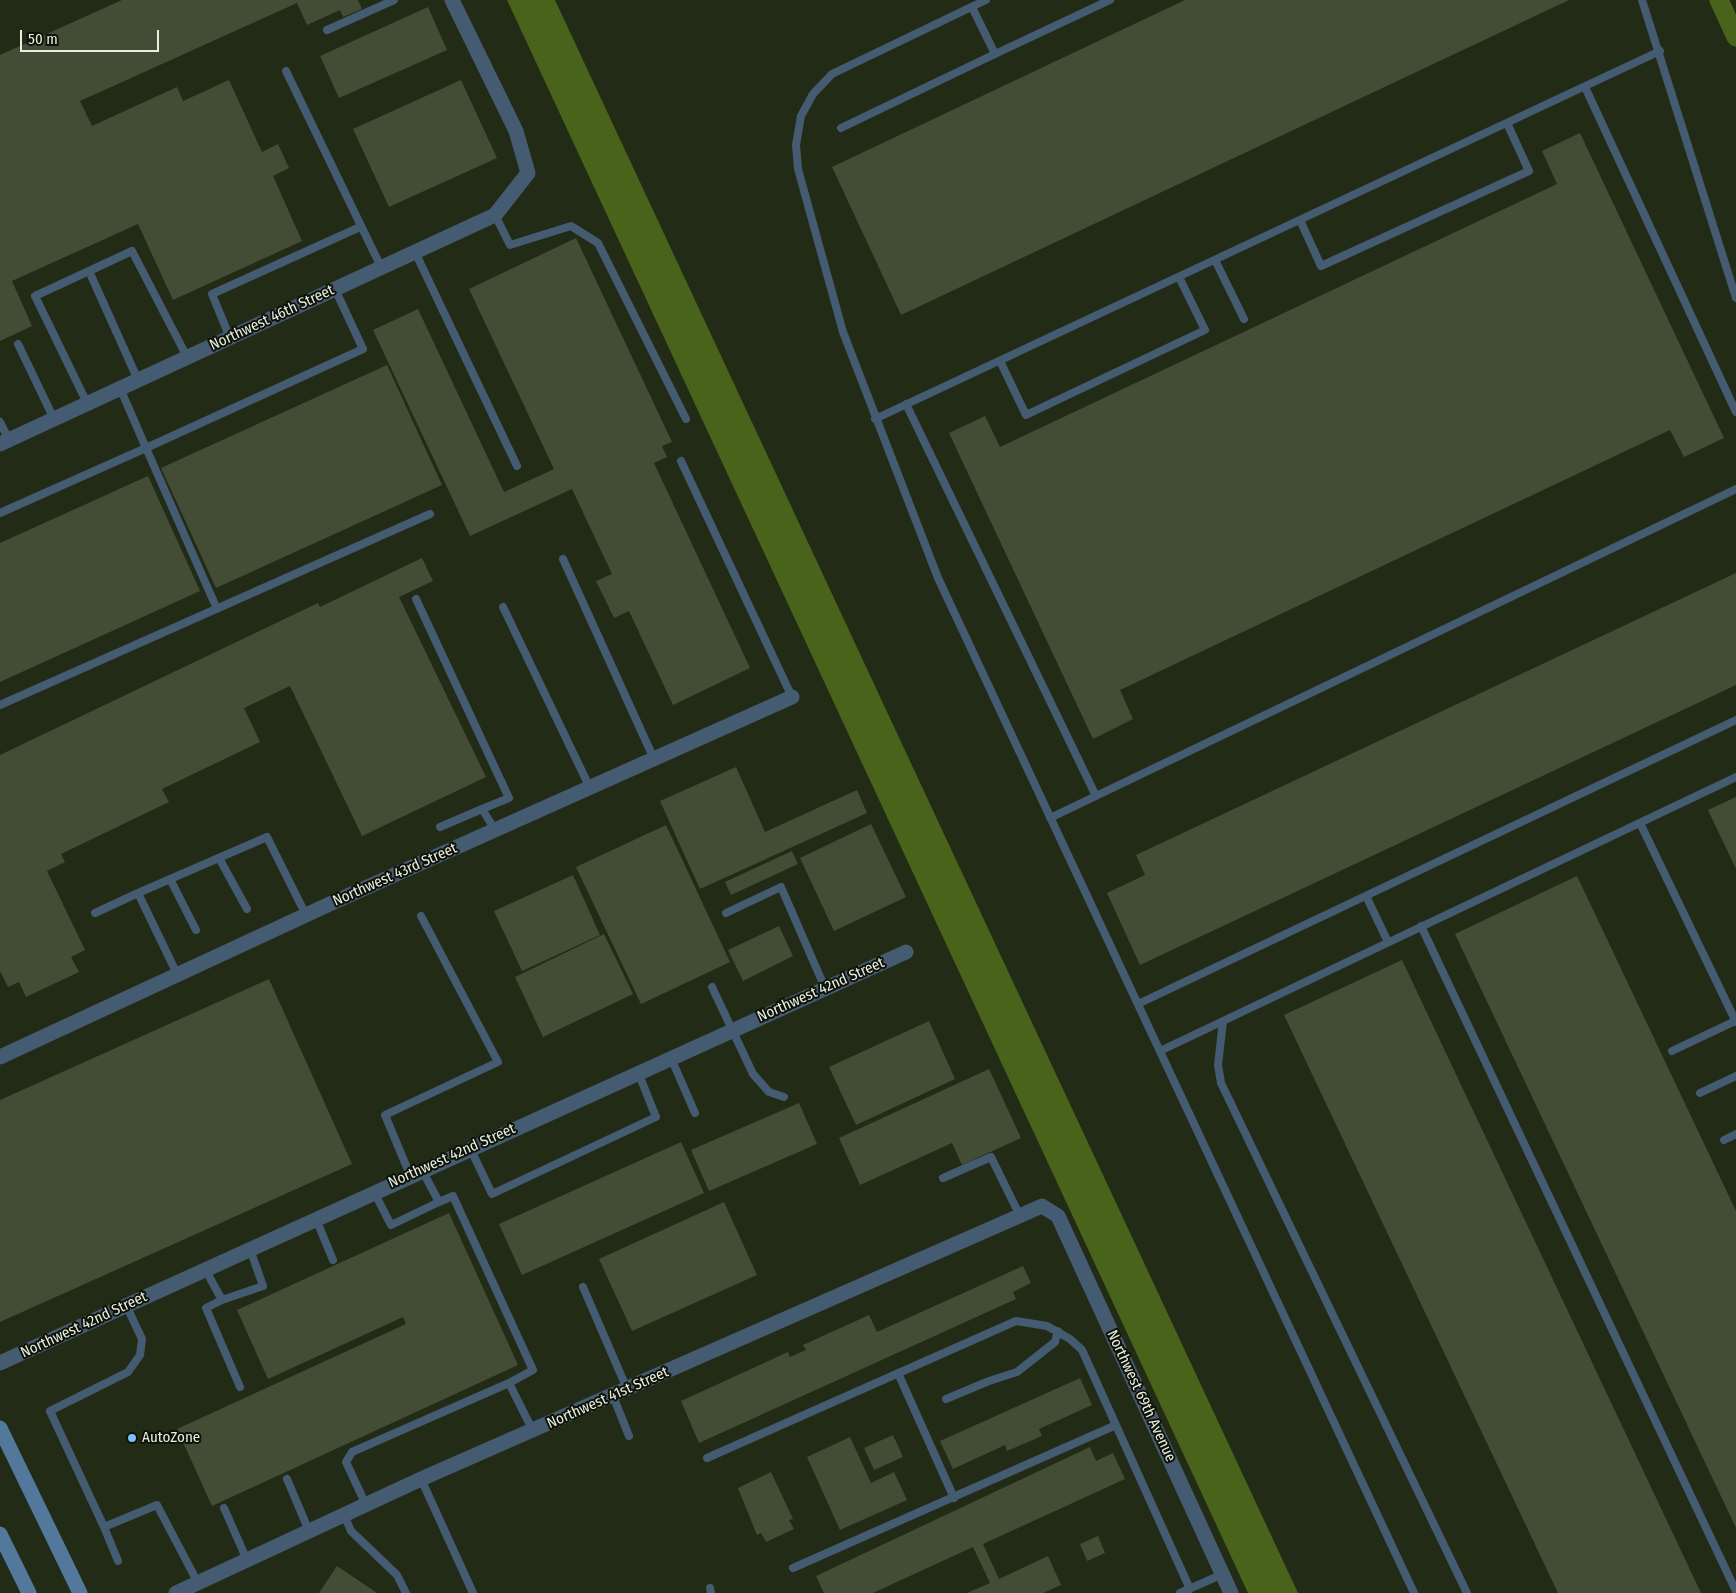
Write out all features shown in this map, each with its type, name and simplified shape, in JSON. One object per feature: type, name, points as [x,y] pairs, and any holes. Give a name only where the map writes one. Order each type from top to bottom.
[{"type":"main road","points":[[0,1428],[80,1593]]},
{"type":"main road","points":[[0,1534],[29,1593]]},
{"type":"street","name":"Northwest 46th Street","points":[[4,442],[495,215],[528,173],[516,131],[452,0]]},
{"type":"street","name":"Northwest 43rd Street","points":[[0,1057],[306,915],[792,697]]},
{"type":"street","name":"Northwest 42nd Street","points":[[0,1363],[470,1148],[906,952]]},
{"type":"street","name":"Northwest 41st Street","points":[[176,1593],[366,1504],[1042,1206]]},
{"type":"street","name":"Northwest 69th Avenue","points":[[1042,1206],[1058,1216],[1231,1593]]},
{"type":"lane","points":[[327,30],[394,0]]},
{"type":"lane","points":[[986,0],[832,74],[805,105],[797,131],[798,169],[843,332],[938,578],[1414,1593]]},
{"type":"lane","points":[[841,128],[1110,0]]},
{"type":"lane","points":[[1642,0],[1660,51],[1736,298]]},
{"type":"lane","points":[[972,7],[995,54]]},
{"type":"lane","points":[[876,419],[1660,51]]},
{"type":"lane","points":[[286,71],[381,268]]},
{"type":"lane","points":[[1585,87],[1736,412]]},
{"type":"lane","points":[[1300,220],[1321,266],[1529,171],[1507,123]]},
{"type":"lane","points":[[495,215],[510,245],[571,226],[598,243],[686,419]]},
{"type":"lane","points":[[230,338],[212,294],[360,227]]},
{"type":"lane","points":[[87,403],[35,296],[132,251],[187,358]]},
{"type":"lane","points":[[415,252],[518,466]]},
{"type":"lane","points":[[1215,260],[1244,319]]},
{"type":"lane","points":[[89,271],[138,380]]},
{"type":"lane","points":[[1000,361],[1026,415],[1205,330],[1179,277]]},
{"type":"lane","points":[[0,514],[363,349],[335,289]]},
{"type":"lane","points":[[18,344],[54,419]]},
{"type":"lane","points":[[120,388],[217,609]]},
{"type":"lane","points":[[906,404],[1096,796]]},
{"type":"lane","points":[[0,422],[4,442]]},
{"type":"lane","points":[[681,461],[792,697]]},
{"type":"lane","points":[[1050,818],[1736,489]]},
{"type":"lane","points":[[0,705],[430,514]]},
{"type":"lane","points":[[563,559],[654,759]]},
{"type":"lane","points":[[416,599],[509,798],[440,827]]},
{"type":"lane","points":[[503,608],[590,788]]},
{"type":"lane","points":[[1138,1004],[1736,720]]},
{"type":"lane","points":[[1160,1051],[1736,777]]},
{"type":"lane","points":[[482,810],[495,830]]},
{"type":"lane","points":[[1640,823],[1736,1022],[1672,1051]]},
{"type":"lane","points":[[95,913],[138,892],[266,837],[306,915]]},
{"type":"lane","points":[[219,858],[247,909]]},
{"type":"lane","points":[[170,879],[196,930]]},
{"type":"lane","points":[[726,913],[781,888],[825,988]]},
{"type":"lane","points":[[138,892],[177,974]]},
{"type":"lane","points":[[1366,896],[1388,942]]},
{"type":"lane","points":[[421,916],[498,1062],[385,1116],[416,1173],[439,1202]]},
{"type":"lane","points":[[1421,926],[1736,1591]]},
{"type":"lane","points":[[712,987],[731,1031],[753,1074],[768,1092],[784,1097]]},
{"type":"lane","points":[[1222,1021],[1218,1065],[1221,1083],[1467,1593]]},
{"type":"lane","points":[[671,1058],[695,1113]]},
{"type":"lane","points":[[470,1148],[492,1194],[656,1116],[638,1072]]},
{"type":"lane","points":[[1700,1093],[1736,1076]]},
{"type":"lane","points":[[1724,1140],[1736,1134]]},
{"type":"lane","points":[[943,1178],[991,1157],[1020,1216]]},
{"type":"lane","points":[[366,1504],[346,1462],[352,1452],[509,1383],[533,1370],[453,1196],[391,1225],[374,1192]]},
{"type":"lane","points":[[316,1219],[333,1260]]},
{"type":"lane","points":[[240,1387],[206,1308],[222,1300],[263,1286],[250,1249]]},
{"type":"lane","points":[[205,1269],[222,1300]]},
{"type":"lane","points":[[583,1287],[628,1390]]},
{"type":"lane","points":[[118,1561],[50,1411],[128,1372],[136,1361],[140,1355],[142,1339],[126,1306]]},
{"type":"lane","points":[[707,1458],[1016,1321],[1046,1326],[1058,1331],[1082,1350],[1190,1589]]},
{"type":"lane","points":[[946,1399],[989,1381],[1017,1372],[1055,1342],[1058,1331]]},
{"type":"lane","points":[[898,1373],[954,1498]]},
{"type":"lane","points":[[509,1383],[532,1431]]},
{"type":"lane","points":[[613,1396],[629,1436]]},
{"type":"lane","points":[[793,1568],[1116,1425]]},
{"type":"lane","points":[[287,1479],[309,1531]]},
{"type":"lane","points":[[422,1479],[472,1593]]},
{"type":"lane","points":[[104,1527],[157,1505],[198,1583]]},
{"type":"lane","points":[[224,1508],[247,1560]]},
{"type":"lane","points":[[344,1515],[352,1531],[397,1575],[406,1593]]},
{"type":"lane","points":[[1180,1593],[1223,1574]]},
{"type":"shaded area","points":[[507,0],[555,0],[1298,1593],[1248,1593]]},
{"type":"building","points":[[122,0],[358,0],[362,9],[343,17],[340,10],[307,25],[297,3],[80,101],[92,126],[177,87],[183,101],[229,80],[262,152],[278,144],[289,168],[273,176],[302,241],[173,300],[138,224],[12,281],[32,326],[0,341],[0,55]]},
{"type":"building","points":[[1185,0],[1569,0],[901,315],[832,167]]},
{"type":"building","points":[[428,7],[447,50],[339,98],[320,56]]},
{"type":"building","points":[[461,80],[497,158],[389,207],[353,129]]},
{"type":"building","points":[[1580,133],[1724,438],[1684,457],[1670,430],[1120,690],[1133,719],[1093,739],[949,433],[985,416],[1000,447],[1557,184],[1542,151]]},
{"type":"building","points":[[576,238],[672,442],[662,446],[667,457],[654,463],[750,668],[673,705],[629,611],[614,618],[596,581],[612,574],[572,489],[470,536],[373,330],[418,309],[504,492],[554,469],[469,289]]},
{"type":"building","points":[[387,365],[442,485],[216,588],[161,468]]},
{"type":"building","points":[[148,476],[200,591],[0,682],[0,543]]},
{"type":"building","points":[[422,558],[433,581],[399,597],[486,777],[362,836],[290,686],[244,708],[260,742],[162,789],[169,802],[61,854],[65,862],[47,871],[85,950],[71,957],[79,972],[26,997],[19,982],[8,987],[0,971],[0,755],[318,603],[320,607]]},
{"type":"building","points":[[1736,573],[1736,685],[1140,965],[1107,893],[1145,875],[1136,855]]},
{"type":"building","points":[[736,767],[765,832],[857,790],[867,813],[700,889],[660,801]]},
{"type":"building","points":[[1736,797],[1736,869],[1708,810]]},
{"type":"building","points":[[871,824],[906,897],[834,931],[800,858]]},
{"type":"building","points":[[666,825],[730,962],[641,1004],[576,867]]},
{"type":"building","points":[[792,851],[798,864],[731,895],[725,882]]},
{"type":"building","points":[[573,875],[600,935],[522,971],[494,911]]},
{"type":"building","points":[[1577,876],[1736,1211],[1736,1528],[1455,934]]},
{"type":"building","points":[[779,926],[793,956],[743,981],[728,950]]},
{"type":"building","points":[[604,934],[633,994],[543,1037],[515,977]]},
{"type":"building","points":[[1402,960],[1701,1593],[1558,1593],[1284,1015]]},
{"type":"building","points":[[269,979],[352,1164],[0,1322],[0,1100]]},
{"type":"building","points":[[929,1021],[955,1079],[856,1125],[829,1067]]},
{"type":"building","points":[[989,1069],[1021,1138],[962,1165],[952,1143],[860,1185],[839,1138]]},
{"type":"building","points":[[799,1103],[817,1144],[709,1191],[691,1150]]},
{"type":"building","points":[[681,1142],[704,1193],[522,1275],[499,1224]]},
{"type":"building","points":[[724,1202],[757,1275],[632,1331],[599,1259]]},
{"type":"building","points":[[449,1213],[518,1365],[212,1506],[177,1429],[406,1324],[403,1317],[268,1379],[237,1310]]},
{"type":"building","points":[[1023,1266],[1031,1283],[1013,1292],[1016,1299],[699,1443],[681,1401],[788,1352],[790,1357],[806,1350],[803,1345],[869,1315],[877,1332]]},
{"type":"building","points":[[1080,1378],[1092,1405],[1039,1429],[1042,1436],[1007,1451],[1005,1445],[953,1469],[940,1441]]},
{"type":"building","points":[[893,1435],[903,1457],[874,1470],[864,1448]]},
{"type":"building","points":[[850,1437],[871,1483],[894,1472],[907,1500],[840,1530],[807,1457]]},
{"type":"building","points":[[1090,1447],[1096,1461],[1113,1453],[1125,1479],[983,1544],[999,1579],[1048,1556],[1061,1585],[1043,1593],[967,1593],[990,1583],[973,1547],[873,1593],[824,1593],[816,1576]]},
{"type":"building","points":[[771,1472],[793,1519],[789,1520],[794,1529],[766,1542],[761,1533],[757,1535],[738,1488]]},
{"type":"building","points":[[1098,1536],[1105,1553],[1087,1561],[1080,1544]]},
{"type":"building","points":[[337,1566],[377,1593],[319,1593]]},
{"type":"waterway","points":[[1719,0],[1736,37]]},
{"type":"place","name":"AutoZone","points":[[132,1438]]}]
